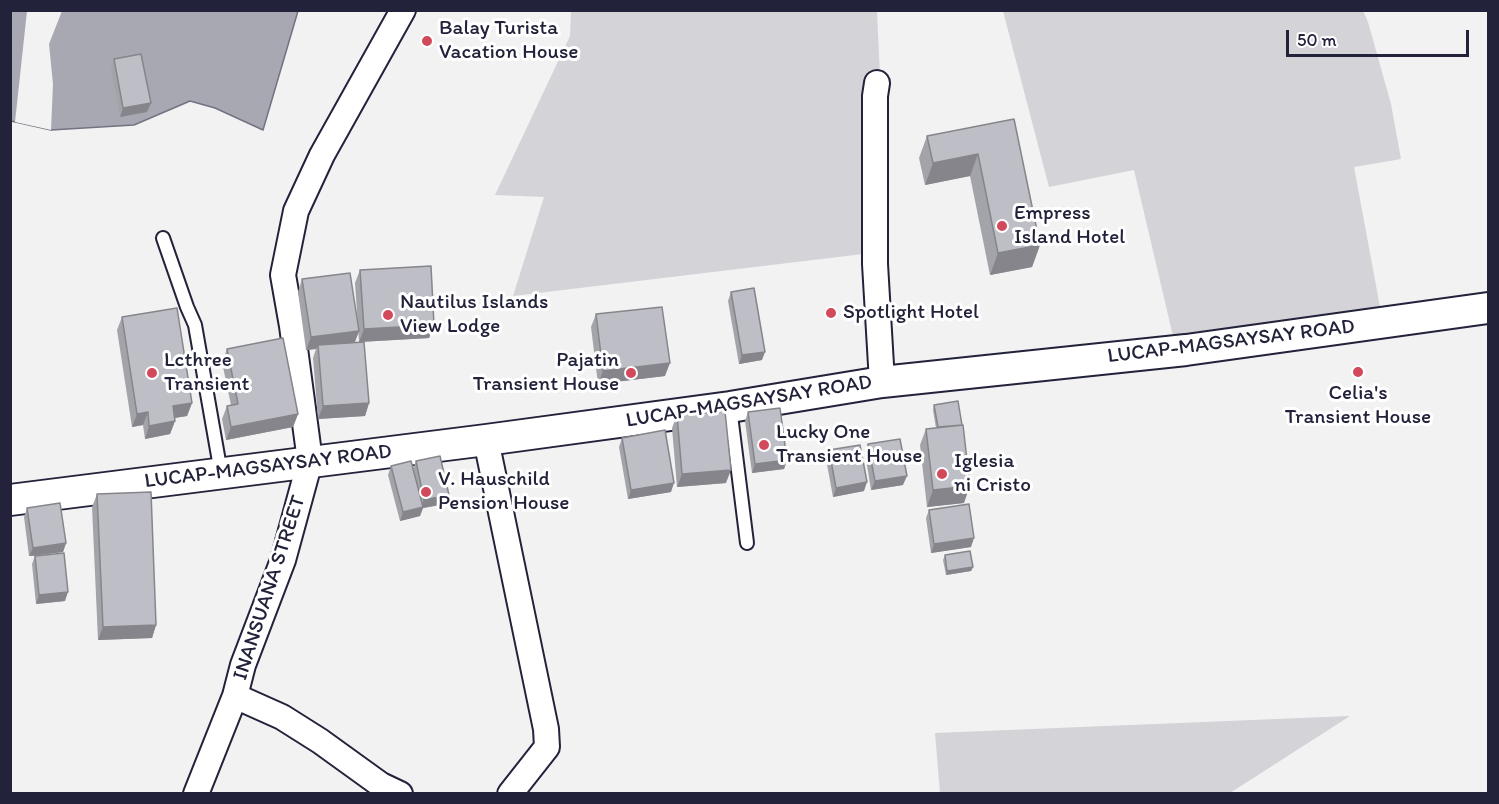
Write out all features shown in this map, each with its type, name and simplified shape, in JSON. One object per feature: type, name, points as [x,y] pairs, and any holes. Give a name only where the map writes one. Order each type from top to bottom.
[{"type":"street","name":"INANSUANA STREET","points":[[196,794],[235,696],[243,665],[283,560],[310,461],[283,275],[296,211],[322,155],[403,10]]},
{"type":"street","points":[[877,83],[875,96],[875,264],[882,382]]},
{"type":"street","name":"LUCAP-MAGSAYSAY ROAD","points":[[10,500],[486,440],[729,407],[882,382],[1186,350],[1488,308]]},
{"type":"street","points":[[486,440],[546,729],[547,747],[510,794]]},
{"type":"street","points":[[235,696],[282,717],[381,785],[400,794]]},
{"type":"lane","points":[[164,238],[195,325],[221,473]]},
{"type":"lane","points":[[729,407],[747,543]]},
{"type":"shaded area","points":[[11,11],[298,11],[263,130],[215,108],[190,101],[134,125],[51,130],[11,121]]},
{"type":"shaded area","points":[[571,11],[877,11],[888,251],[513,296],[544,197],[495,195],[570,36]]},
{"type":"shaded area","points":[[1003,11],[1363,11],[1391,104],[1401,159],[1354,167],[1380,307],[1173,336],[1134,170],[1049,187]]},
{"type":"shaded area","points":[[1350,716],[1230,793],[940,793],[935,733]]},
{"type":"pier","points":[[27,11],[62,11],[49,44],[53,84],[51,130],[15,122]]},
{"type":"building","points":[[141,54],[151,103],[123,108],[114,59]]},
{"type":"building","points":[[1014,119],[1040,245],[998,253],[978,154],[933,163],[927,136]]},
{"type":"building","points":[[431,266],[434,325],[364,329],[360,270]]},
{"type":"building","points":[[350,273],[359,331],[311,337],[302,279]]},
{"type":"building","points":[[754,288],[765,352],[742,355],[731,292]]},
{"type":"building","points":[[662,307],[670,363],[603,371],[596,314]]},
{"type":"building","name":"Lcthree Transient","points":[[177,308],[192,403],[173,406],[175,421],[149,426],[148,412],[137,414],[122,317]]},
{"type":"building","points":[[283,338],[298,414],[231,427],[227,406],[238,404],[227,349]]},
{"type":"building","points":[[364,342],[369,403],[323,406],[318,345]]},
{"type":"building","points":[[958,401],[962,425],[938,427],[934,405]]},
{"type":"building","name":"Lucky One Transient House","points":[[780,408],[787,460],[755,464],[748,412]]},
{"type":"building","points":[[725,411],[731,470],[682,474],[677,415]]},
{"type":"building","points":[[963,425],[970,486],[933,490],[926,429]]},
{"type":"building","points":[[665,430],[674,483],[631,490],[622,438]]},
{"type":"building","points":[[900,439],[907,476],[875,481],[868,444]]},
{"type":"building","points":[[860,445],[867,482],[836,488],[829,450]]},
{"type":"building","points":[[440,456],[449,495],[424,500],[416,461]]},
{"type":"building","points":[[411,461],[423,507],[403,512],[391,466]]},
{"type":"building","points":[[151,492],[156,625],[103,627],[97,494]]},
{"type":"building","points":[[60,503],[66,543],[33,548],[27,508]]},
{"type":"building","points":[[969,504],[974,538],[934,544],[929,510]]},
{"type":"building","points":[[970,551],[973,567],[947,571],[945,555]]},
{"type":"building","points":[[64,553],[68,592],[39,595],[35,556]]},
{"type":"place","name":"Balay Turista Vacation House","points":[[427,41]]},
{"type":"place","name":"Empress Island Hotel","points":[[1002,226]]},
{"type":"place","name":"Spotlight Hotel","points":[[831,313]]},
{"type":"place","name":"Nautilus Islands View Lodge","points":[[388,315]]},
{"type":"place","name":"Celia's Transient House","points":[[1358,372]]},
{"type":"place","name":"Lcthree Transient","points":[[152,373]]},
{"type":"place","name":"Pajatin Transient House","points":[[631,373]]},
{"type":"place","name":"Lucky One Transient House","points":[[764,445]]},
{"type":"place","name":"Iglesia ni Cristo","points":[[942,474]]},
{"type":"place","name":"V. Hauschild Pension House","points":[[426,492]]}]
